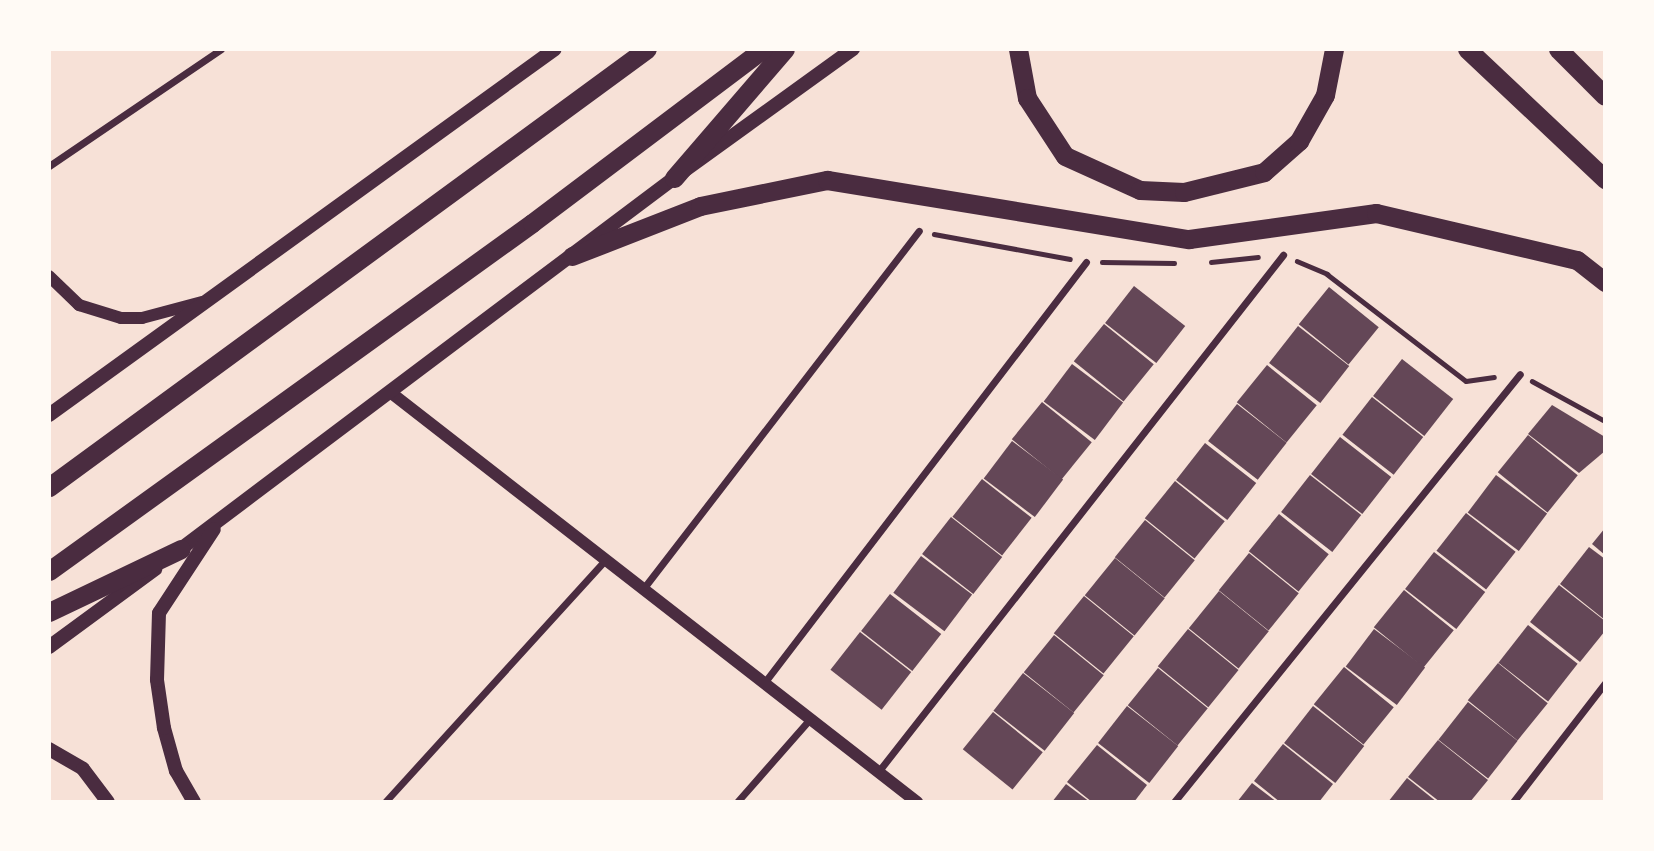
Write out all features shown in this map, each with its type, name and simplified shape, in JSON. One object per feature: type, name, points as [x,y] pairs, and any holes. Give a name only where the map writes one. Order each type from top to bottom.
[{"type":"highway","points":[[49,487],[647,49]]},
{"type":"highway","points":[[49,571],[532,223],[763,49]]},
{"type":"highway","points":[[674,178],[785,49]]},
{"type":"highway","points":[[1018,49],[1027,98],[1066,156],[1140,190],[1184,192],[1264,172],[1299,141],[1325,95],[1334,49]]},
{"type":"highway","points":[[1467,49],[1605,179]]},
{"type":"highway","points":[[1558,49],[1605,96]]},
{"type":"highway","points":[[572,256],[700,206],[827,180],[1189,239],[1376,213],[1577,260],[1605,282]]},
{"type":"highway","points":[[49,612],[181,549]]},
{"type":"main road","points":[[49,415],[555,49]]},
{"type":"main road","points":[[49,647],[674,178],[853,49]]},
{"type":"main road","points":[[194,802],[176,771],[164,727],[158,680],[159,613],[219,521]]},
{"type":"main road","points":[[49,750],[83,769],[108,802]]},
{"type":"street","points":[[49,166],[220,49]]},
{"type":"street","points":[[643,589],[919,231]]},
{"type":"street","points":[[878,772],[1283,255]]},
{"type":"street","points":[[764,683],[1086,262]]},
{"type":"street","points":[[49,276],[79,306],[121,318],[162,313],[212,299]]},
{"type":"street","points":[[1174,802],[1520,374]]},
{"type":"street","points":[[390,392],[917,802]]},
{"type":"street","points":[[385,802],[605,559]]},
{"type":"street","points":[[1513,802],[1605,683]]},
{"type":"street","points":[[737,802],[810,719]]},
{"type":"path","points":[[919,231],[1086,262],[1178,263]]},
{"type":"path","points":[[1205,263],[1283,255],[1327,274],[1466,380],[1520,374],[1605,421]]},
{"type":"building","points":[[1134,286],[1185,326],[1156,363],[1105,323]]},
{"type":"building","points":[[1329,287],[1379,327],[1349,365],[1299,324]]},
{"type":"building","points":[[1104,324],[1154,364],[1124,402],[1074,361]]},
{"type":"building","points":[[1298,326],[1349,366],[1320,403],[1269,363]]},
{"type":"building","points":[[1402,359],[1453,399],[1424,436],[1373,396]]},
{"type":"building","points":[[1072,364],[1123,403],[1095,440],[1044,402]]},
{"type":"building","points":[[1267,365],[1317,405],[1287,443],[1237,402]]},
{"type":"building","points":[[1372,397],[1423,437],[1394,475],[1342,435]]},
{"type":"building","points":[[1042,402],[1092,442],[1062,480],[1012,439]]},
{"type":"building","points":[[1237,404],[1287,443],[1258,480],[1208,441]]},
{"type":"building","points":[[1552,405],[1605,437],[1605,451],[1579,473],[1528,434]]},
{"type":"building","points":[[1528,435],[1578,475],[1548,513],[1498,472]]},
{"type":"building","points":[[1340,437],[1391,477],[1362,514],[1311,474]]},
{"type":"building","points":[[1012,441],[1063,480],[1035,517],[984,479]]},
{"type":"building","points":[[1205,443],[1256,483],[1227,520],[1176,480]]},
{"type":"building","points":[[1310,475],[1361,515],[1332,552],[1281,512]]},
{"type":"building","points":[[1496,475],[1547,514],[1519,551],[1468,513]]},
{"type":"building","points":[[982,479],[1032,518],[1002,556],[952,517]]},
{"type":"building","points":[[1175,481],[1225,521],[1195,559],[1145,518]]},
{"type":"building","points":[[1466,513],[1516,552],[1486,590],[1436,551]]},
{"type":"building","points":[[1279,514],[1329,554],[1299,592],[1249,551]]},
{"type":"building","points":[[951,517],[1002,557],[973,594],[922,554]]},
{"type":"building","points":[[1145,520],[1195,560],[1165,598],[1115,557]]},
{"type":"building","points":[[1605,528],[1605,555],[1592,544]]},
{"type":"building","points":[[1589,547],[1605,559],[1605,620],[1560,584]]},
{"type":"building","points":[[1434,552],[1485,592],[1456,629],[1405,589]]},
{"type":"building","points":[[1249,553],[1299,593],[1269,631],[1219,590]]},
{"type":"building","points":[[921,556],[972,595],[944,631],[893,593]]},
{"type":"building","points":[[1115,558],[1165,598],[1135,636],[1085,595]]},
{"type":"building","points":[[1559,585],[1605,621],[1605,631],[1580,662],[1530,622]]},
{"type":"building","points":[[1404,590],[1454,630],[1424,668],[1374,627]]},
{"type":"building","points":[[1219,591],[1269,631],[1239,669],[1189,628]]},
{"type":"building","points":[[890,594],[941,634],[912,671],[861,631]]},
{"type":"building","points":[[1084,596],[1134,636],[1104,674],[1054,633]]},
{"type":"building","points":[[1528,625],[1578,664],[1548,702],[1498,663]]},
{"type":"building","points":[[1188,629],[1239,670],[1208,707],[1158,666]]},
{"type":"building","points":[[1374,629],[1425,668],[1397,705],[1346,667]]},
{"type":"building","points":[[860,632],[911,672],[882,710],[830,670]]},
{"type":"building","points":[[1054,635],[1104,675],[1074,713],[1024,672]]},
{"type":"building","points":[[1498,663],[1548,703],[1518,741],[1468,700]]},
{"type":"building","points":[[1344,667],[1394,707],[1364,745],[1314,704]]},
{"type":"building","points":[[1158,668],[1208,708],[1178,746],[1128,705]]},
{"type":"building","points":[[1023,673],[1074,713],[1045,751],[993,711]]},
{"type":"building","points":[[1468,702],[1518,741],[1488,779],[1438,740]]},
{"type":"building","points":[[1127,706],[1178,746],[1149,783],[1098,743]]},
{"type":"building","points":[[1313,706],[1364,746],[1335,783],[1284,743]]},
{"type":"building","points":[[993,712],[1043,752],[1013,790],[963,749]]},
{"type":"building","points":[[1438,740],[1488,780],[1470,802],[1440,802],[1408,777]]},
{"type":"building","points":[[1283,744],[1333,784],[1319,802],[1280,802],[1254,781]]},
{"type":"building","points":[[1097,745],[1147,785],[1134,802],[1092,802],[1067,782]]},
{"type":"building","points":[[1407,778],[1437,802],[1388,802]]},
{"type":"building","points":[[1252,783],[1277,802],[1237,802]]},
{"type":"building","points":[[1066,784],[1090,802],[1052,802]]}]
